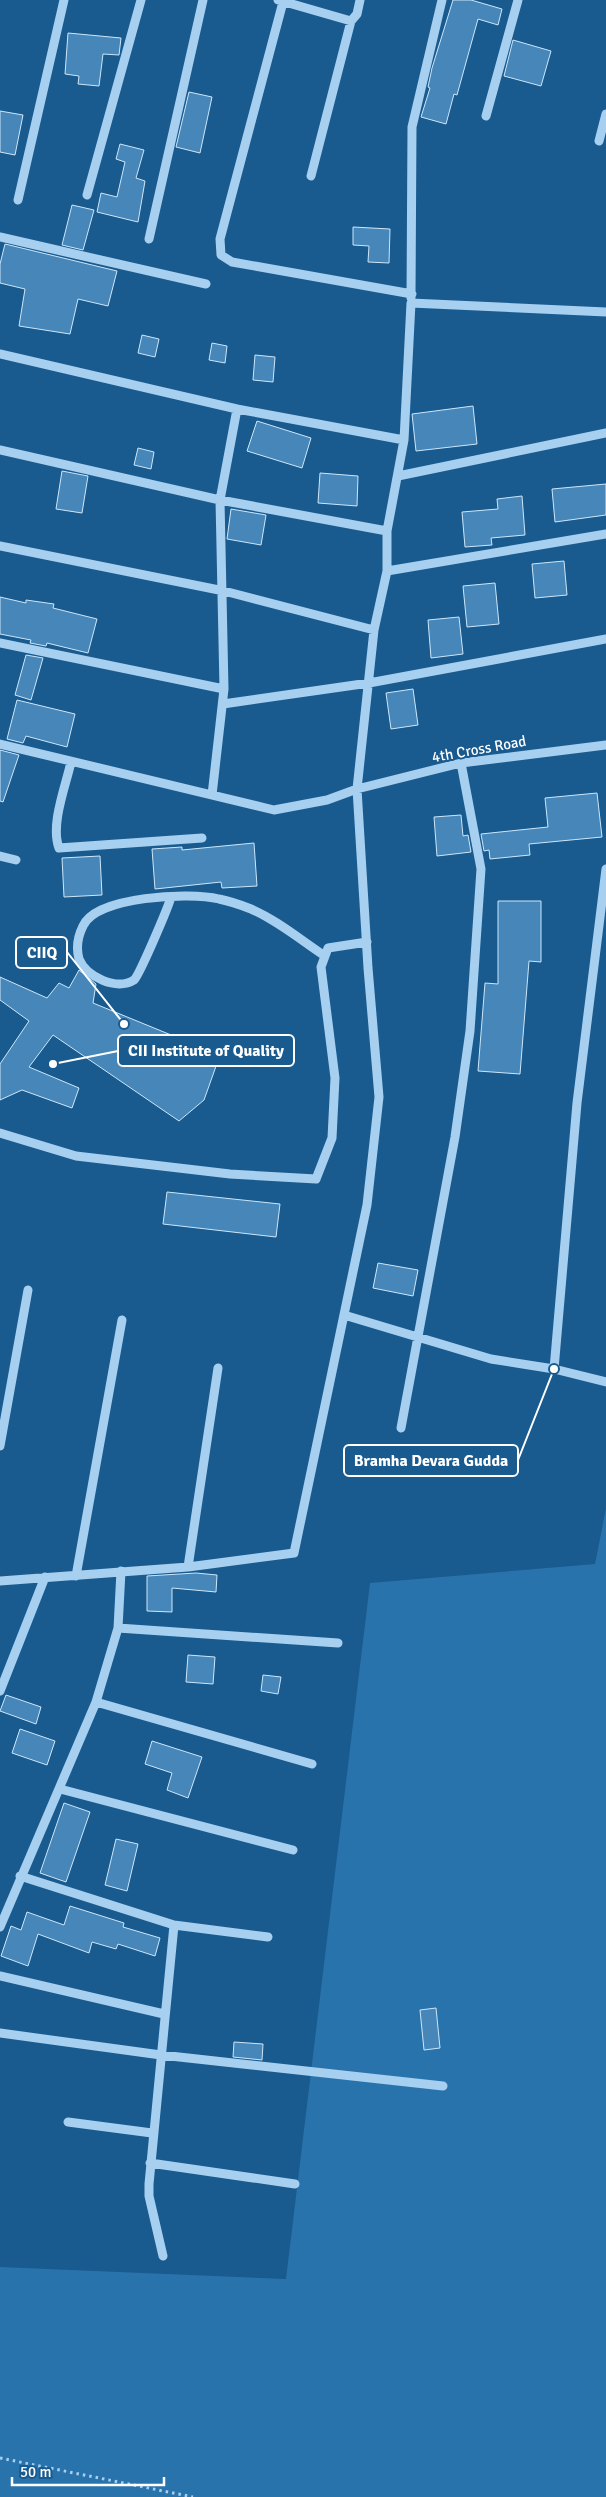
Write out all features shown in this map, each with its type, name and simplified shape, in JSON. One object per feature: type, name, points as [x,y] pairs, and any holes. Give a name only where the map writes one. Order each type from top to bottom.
[{"type":"street","points":[[18,200],[64,0]]},
{"type":"street","points":[[87,196],[142,0]]},
{"type":"street","points":[[148,239],[203,0]]},
{"type":"street","points":[[312,176],[352,21],[357,14],[360,0]]},
{"type":"street","points":[[0,1582],[188,1567],[294,1553],[367,1204],[379,1097],[358,790],[374,630],[387,571],[387,531],[404,440],[411,298],[412,127],[442,0]]},
{"type":"street","points":[[486,116],[518,0]]},
{"type":"street","points":[[352,21],[280,1],[220,239],[221,255],[232,262],[411,298],[606,312]]},
{"type":"street","points":[[599,141],[606,114]]},
{"type":"street","points":[[0,237],[206,284]]},
{"type":"street","points":[[0,354],[238,409],[404,440]]},
{"type":"street","points":[[212,795],[224,689],[224,591],[220,500],[238,409]]},
{"type":"street","points":[[398,476],[606,433]]},
{"type":"street","points":[[0,450],[220,500],[387,531]]},
{"type":"street","points":[[387,571],[606,534]]},
{"type":"street","points":[[0,546],[224,591],[374,630]]},
{"type":"street","points":[[223,704],[368,683],[606,639]]},
{"type":"street","points":[[0,643],[224,689]]},
{"type":"street","name":"4th Cross Road","points":[[0,744],[274,810],[327,800],[461,763],[606,745]]},
{"type":"street","points":[[71,762],[57,821],[56,841],[59,848],[202,838]]},
{"type":"street","points":[[402,1428],[455,1137],[470,1022],[481,869],[461,763]]},
{"type":"street","points":[[0,856],[16,860]]},
{"type":"street","points":[[554,1369],[578,1103],[606,869]]},
{"type":"street","points":[[172,897],[150,944],[142,970],[134,980],[122,984],[110,983],[95,976],[80,961],[78,942],[83,924],[93,914],[107,905],[128,900],[172,897],[218,898],[252,910],[325,956]]},
{"type":"street","points":[[0,1133],[76,1156],[230,1174],[316,1178],[332,1138],[335,1078],[321,967],[328,948],[367,942]]},
{"type":"street","points":[[0,1446],[28,1290]]},
{"type":"street","points":[[344,1316],[491,1359],[554,1369],[606,1382]]},
{"type":"street","points":[[76,1576],[122,1320]]},
{"type":"street","points":[[188,1567],[218,1368]]},
{"type":"street","points":[[0,1927],[20,1876],[60,1789],[96,1702],[118,1628],[121,1571]]},
{"type":"street","points":[[0,1691],[45,1577]]},
{"type":"street","points":[[118,1628],[338,1643]]},
{"type":"street","points":[[96,1702],[312,1764]]},
{"type":"street","points":[[60,1789],[293,1850]]},
{"type":"street","points":[[20,1876],[174,1925],[268,1937]]},
{"type":"street","points":[[163,2256],[149,2196],[150,2163],[174,1925]]},
{"type":"street","points":[[0,1976],[164,2014]]},
{"type":"street","points":[[0,2033],[160,2055],[443,2086]]},
{"type":"street","points":[[68,2122],[152,2133]]},
{"type":"street","points":[[150,2163],[295,2184]]},
{"type":"path","points":[[0,2458],[193,2497]]},
{"type":"shaded area","points":[[606,1508],[606,2497],[0,2497],[0,2267],[286,2279],[370,1583],[595,1564]]},
{"type":"building","points":[[453,0],[471,0],[502,9],[498,25],[478,19],[457,95],[454,94],[446,124],[421,117],[430,88],[428,87],[432,68]]},
{"type":"building","points":[[68,33],[121,38],[119,55],[103,54],[99,86],[78,84],[79,76],[65,74]]},
{"type":"building","points":[[513,40],[551,51],[541,86],[504,76]]},
{"type":"building","points":[[189,92],[212,97],[200,153],[176,147]]},
{"type":"building","points":[[0,111],[23,115],[15,155],[0,152]]},
{"type":"building","points":[[120,144],[144,150],[136,178],[145,181],[138,222],[97,212],[101,193],[117,197],[125,162],[116,159]]},
{"type":"building","points":[[72,205],[94,210],[83,250],[62,245]]},
{"type":"building","points":[[353,227],[390,229],[389,263],[368,262],[369,246],[353,245]]},
{"type":"building","points":[[5,244],[117,271],[108,306],[78,299],[70,334],[19,326],[25,289],[0,283],[0,264]]},
{"type":"building","points":[[142,335],[159,339],[155,357],[138,353]]},
{"type":"building","points":[[212,343],[227,346],[225,363],[209,360]]},
{"type":"building","points":[[255,355],[275,357],[273,382],[253,380]]},
{"type":"building","points":[[473,406],[477,444],[416,451],[412,414]]},
{"type":"building","points":[[257,421],[311,438],[302,468],[247,451]]},
{"type":"building","points":[[138,448],[154,452],[151,469],[134,465]]},
{"type":"building","points":[[62,471],[88,476],[82,513],[56,509]]},
{"type":"building","points":[[320,473],[358,476],[357,506],[318,503]]},
{"type":"building","points":[[606,484],[606,515],[555,522],[552,489]]},
{"type":"building","points":[[522,496],[525,535],[491,538],[492,545],[465,547],[462,512],[498,509],[497,499]]},
{"type":"building","points":[[231,509],[266,515],[261,545],[227,539]]},
{"type":"building","points":[[564,561],[567,595],[535,598],[532,564]]},
{"type":"building","points":[[495,583],[499,624],[467,627],[463,586]]},
{"type":"building","points":[[0,597],[26,603],[26,600],[54,604],[53,608],[97,619],[88,653],[47,643],[46,646],[30,643],[31,640],[0,634]]},
{"type":"building","points":[[459,617],[463,654],[431,658],[428,620]]},
{"type":"building","points":[[26,655],[43,658],[31,700],[15,695]]},
{"type":"building","points":[[413,689],[418,725],[391,729],[386,693]]},
{"type":"building","points":[[17,700],[75,714],[67,747],[26,736],[23,743],[7,739]]},
{"type":"building","points":[[0,750],[19,755],[3,802],[0,801]]},
{"type":"building","points":[[597,793],[602,837],[529,844],[530,855],[490,859],[489,850],[484,851],[481,834],[548,827],[545,798]]},
{"type":"building","points":[[461,815],[463,836],[468,835],[471,852],[437,856],[434,817]]},
{"type":"building","points":[[254,843],[257,886],[222,888],[221,882],[155,889],[152,849],[182,847],[182,850]]},
{"type":"building","points":[[100,856],[102,895],[64,897],[62,858]]},
{"type":"building","points":[[498,901],[541,901],[541,962],[529,961],[520,1074],[478,1071],[485,983],[498,984]]},
{"type":"building","points":[[79,970],[96,984],[93,1003],[220,1055],[204,1100],[179,1121],[53,1035],[29,1067],[79,1088],[72,1108],[22,1090],[0,1100],[0,1064],[29,1021],[0,1000],[0,977],[47,998],[59,983],[69,988]]},
{"type":"building","points":[[167,1192],[280,1204],[276,1237],[163,1224]]},
{"type":"building","points":[[378,1263],[418,1270],[413,1296],[373,1288]]},
{"type":"building","points":[[196,1573],[217,1575],[216,1592],[172,1588],[172,1612],[147,1611],[147,1576]]},
{"type":"building","points":[[188,1655],[215,1657],[213,1684],[186,1682]]},
{"type":"building","points":[[263,1675],[281,1677],[278,1694],[261,1691]]},
{"type":"building","points":[[6,1695],[41,1707],[36,1724],[0,1711]]},
{"type":"building","points":[[20,1729],[55,1741],[47,1765],[12,1753]]},
{"type":"building","points":[[152,1741],[202,1757],[188,1798],[167,1790],[172,1773],[145,1764]]},
{"type":"building","points":[[64,1803],[90,1812],[66,1882],[40,1873]]},
{"type":"building","points":[[116,1839],[138,1844],[127,1891],[105,1885]]},
{"type":"building","points":[[70,1906],[124,1923],[123,1927],[160,1938],[155,1956],[118,1944],[116,1949],[92,1942],[89,1953],[38,1934],[28,1966],[1,1956],[11,1926],[21,1930],[27,1912],[64,1925]]},
{"type":"building","points":[[436,2008],[440,2048],[424,2050],[420,2010]]},
{"type":"building","points":[[234,2042],[263,2044],[262,2060],[233,2057]]},
{"type":"place","name":"CIIQ","points":[[124,1024]]},
{"type":"place","name":"CII Institute of Quality","points":[[53,1064]]},
{"type":"place","name":"Bramha Devara Gudda","points":[[554,1369]]}]
